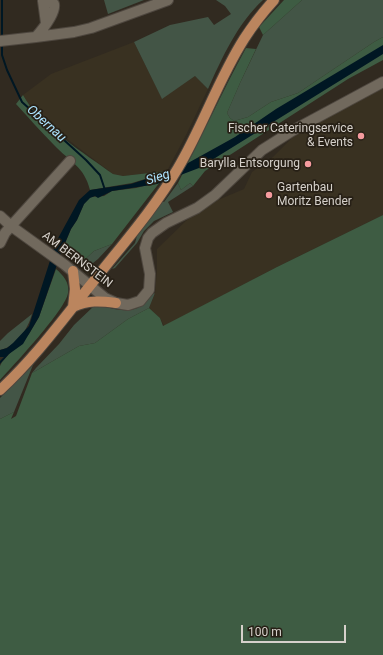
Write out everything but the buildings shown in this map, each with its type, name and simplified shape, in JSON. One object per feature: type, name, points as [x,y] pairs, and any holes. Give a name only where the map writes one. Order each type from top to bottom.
[{"type":"main road","points":[[0,390],[25,364],[73,307],[158,199],[178,168],[194,139],[237,52],[253,26],[274,0]]},
{"type":"main road","points":[[69,268],[75,289],[73,307]]},
{"type":"main road","points":[[73,307],[83,302],[93,300],[116,303]]},
{"type":"street","points":[[4,41],[36,38],[91,28],[168,0]]},
{"type":"street","points":[[36,38],[46,23]]},
{"type":"street","name":"AM BERNSTEIN","points":[[0,216],[11,226],[69,268],[105,298],[116,303],[128,305],[140,301],[148,290],[150,274],[145,248],[148,238],[158,228],[197,208],[230,182],[262,150],[292,131],[383,82]]},
{"type":"street","points":[[0,243],[11,226],[70,161]]},
{"type":"shaded area","points":[[134,42],[162,98],[195,76],[208,89],[167,171],[123,176],[113,174],[50,126],[27,102],[23,95],[51,74]]},
{"type":"shaded area","points":[[383,88],[383,215],[277,267],[164,326],[160,318],[149,308],[155,293],[157,249],[188,219],[218,200],[244,189],[252,172],[273,157],[296,134]]},
{"type":"green space","points":[[104,0],[144,0],[108,14]]},
{"type":"green space","points":[[216,0],[263,0],[245,20],[231,42],[208,89],[195,76],[162,99],[134,42],[170,25],[208,17],[214,25],[231,14],[225,6]]},
{"type":"green space","points":[[284,0],[302,0],[263,35],[259,27]]},
{"type":"green space","points":[[302,0],[383,0],[383,37],[298,93],[271,102],[248,117],[234,121],[227,113],[263,35]]},
{"type":"green space","points":[[383,37],[383,60],[348,79],[205,171],[193,186],[190,183],[181,190],[178,183],[228,81],[246,48],[256,49],[227,113],[234,121],[248,117],[271,102],[298,93]]},
{"type":"green space","points":[[23,95],[30,106],[51,128],[113,174],[123,176],[167,171],[165,173],[132,183],[90,190],[84,175],[76,165],[49,140],[16,104]]},
{"type":"green space","points":[[160,182],[112,244],[94,251],[83,261],[62,251],[71,229],[84,204],[90,197],[104,196],[112,191],[136,188]]},
{"type":"green space","points":[[178,183],[181,190],[190,183],[193,186],[168,202],[173,212],[154,221],[144,231],[137,243],[115,268],[112,269],[135,243],[137,236]]},
{"type":"green space","points":[[383,215],[383,655],[0,655],[0,419],[14,412],[11,419],[16,416],[32,373],[79,346],[95,343],[128,319],[149,308],[160,318],[163,326],[277,267]]},
{"type":"green space","points":[[112,244],[93,263],[83,261],[94,251]]},
{"type":"green space","points":[[56,269],[68,286],[68,293],[65,301],[49,324],[0,380],[0,366],[2,362],[29,334],[39,317]]},
{"type":"green space","points":[[155,293],[149,308],[128,319],[95,343],[79,346],[32,373],[59,344],[74,325],[95,305],[118,310],[136,309],[143,305]]},
{"type":"green space","points":[[32,314],[28,326],[16,341],[0,350],[0,341]]},
{"type":"green space","points":[[33,365],[14,412],[0,419],[0,398]]},
{"type":"water","name":"Sieg","points":[[383,45],[383,54],[199,168],[157,184],[112,191],[98,198],[95,196],[90,198],[84,204],[62,250],[39,317],[23,344],[9,354],[0,364],[0,361],[4,357],[0,357],[0,350],[7,348],[29,326],[56,242],[79,200],[90,190],[131,184],[165,173],[188,163],[235,137],[276,109]]},
{"type":"waterway","name":"Obernau","points":[[2,0],[2,37]]},
{"type":"waterway","name":"Obernau","points":[[2,43],[2,55],[7,70],[22,102],[86,160],[100,175],[105,190]]},
{"type":"place","name":"Fischer Cateringservice & Events","points":[[361,136]]},
{"type":"place","name":"Barylla Entsorgung","points":[[308,164]]},
{"type":"place","name":"Gartenbau Moritz Bender","points":[[269,195]]}]
